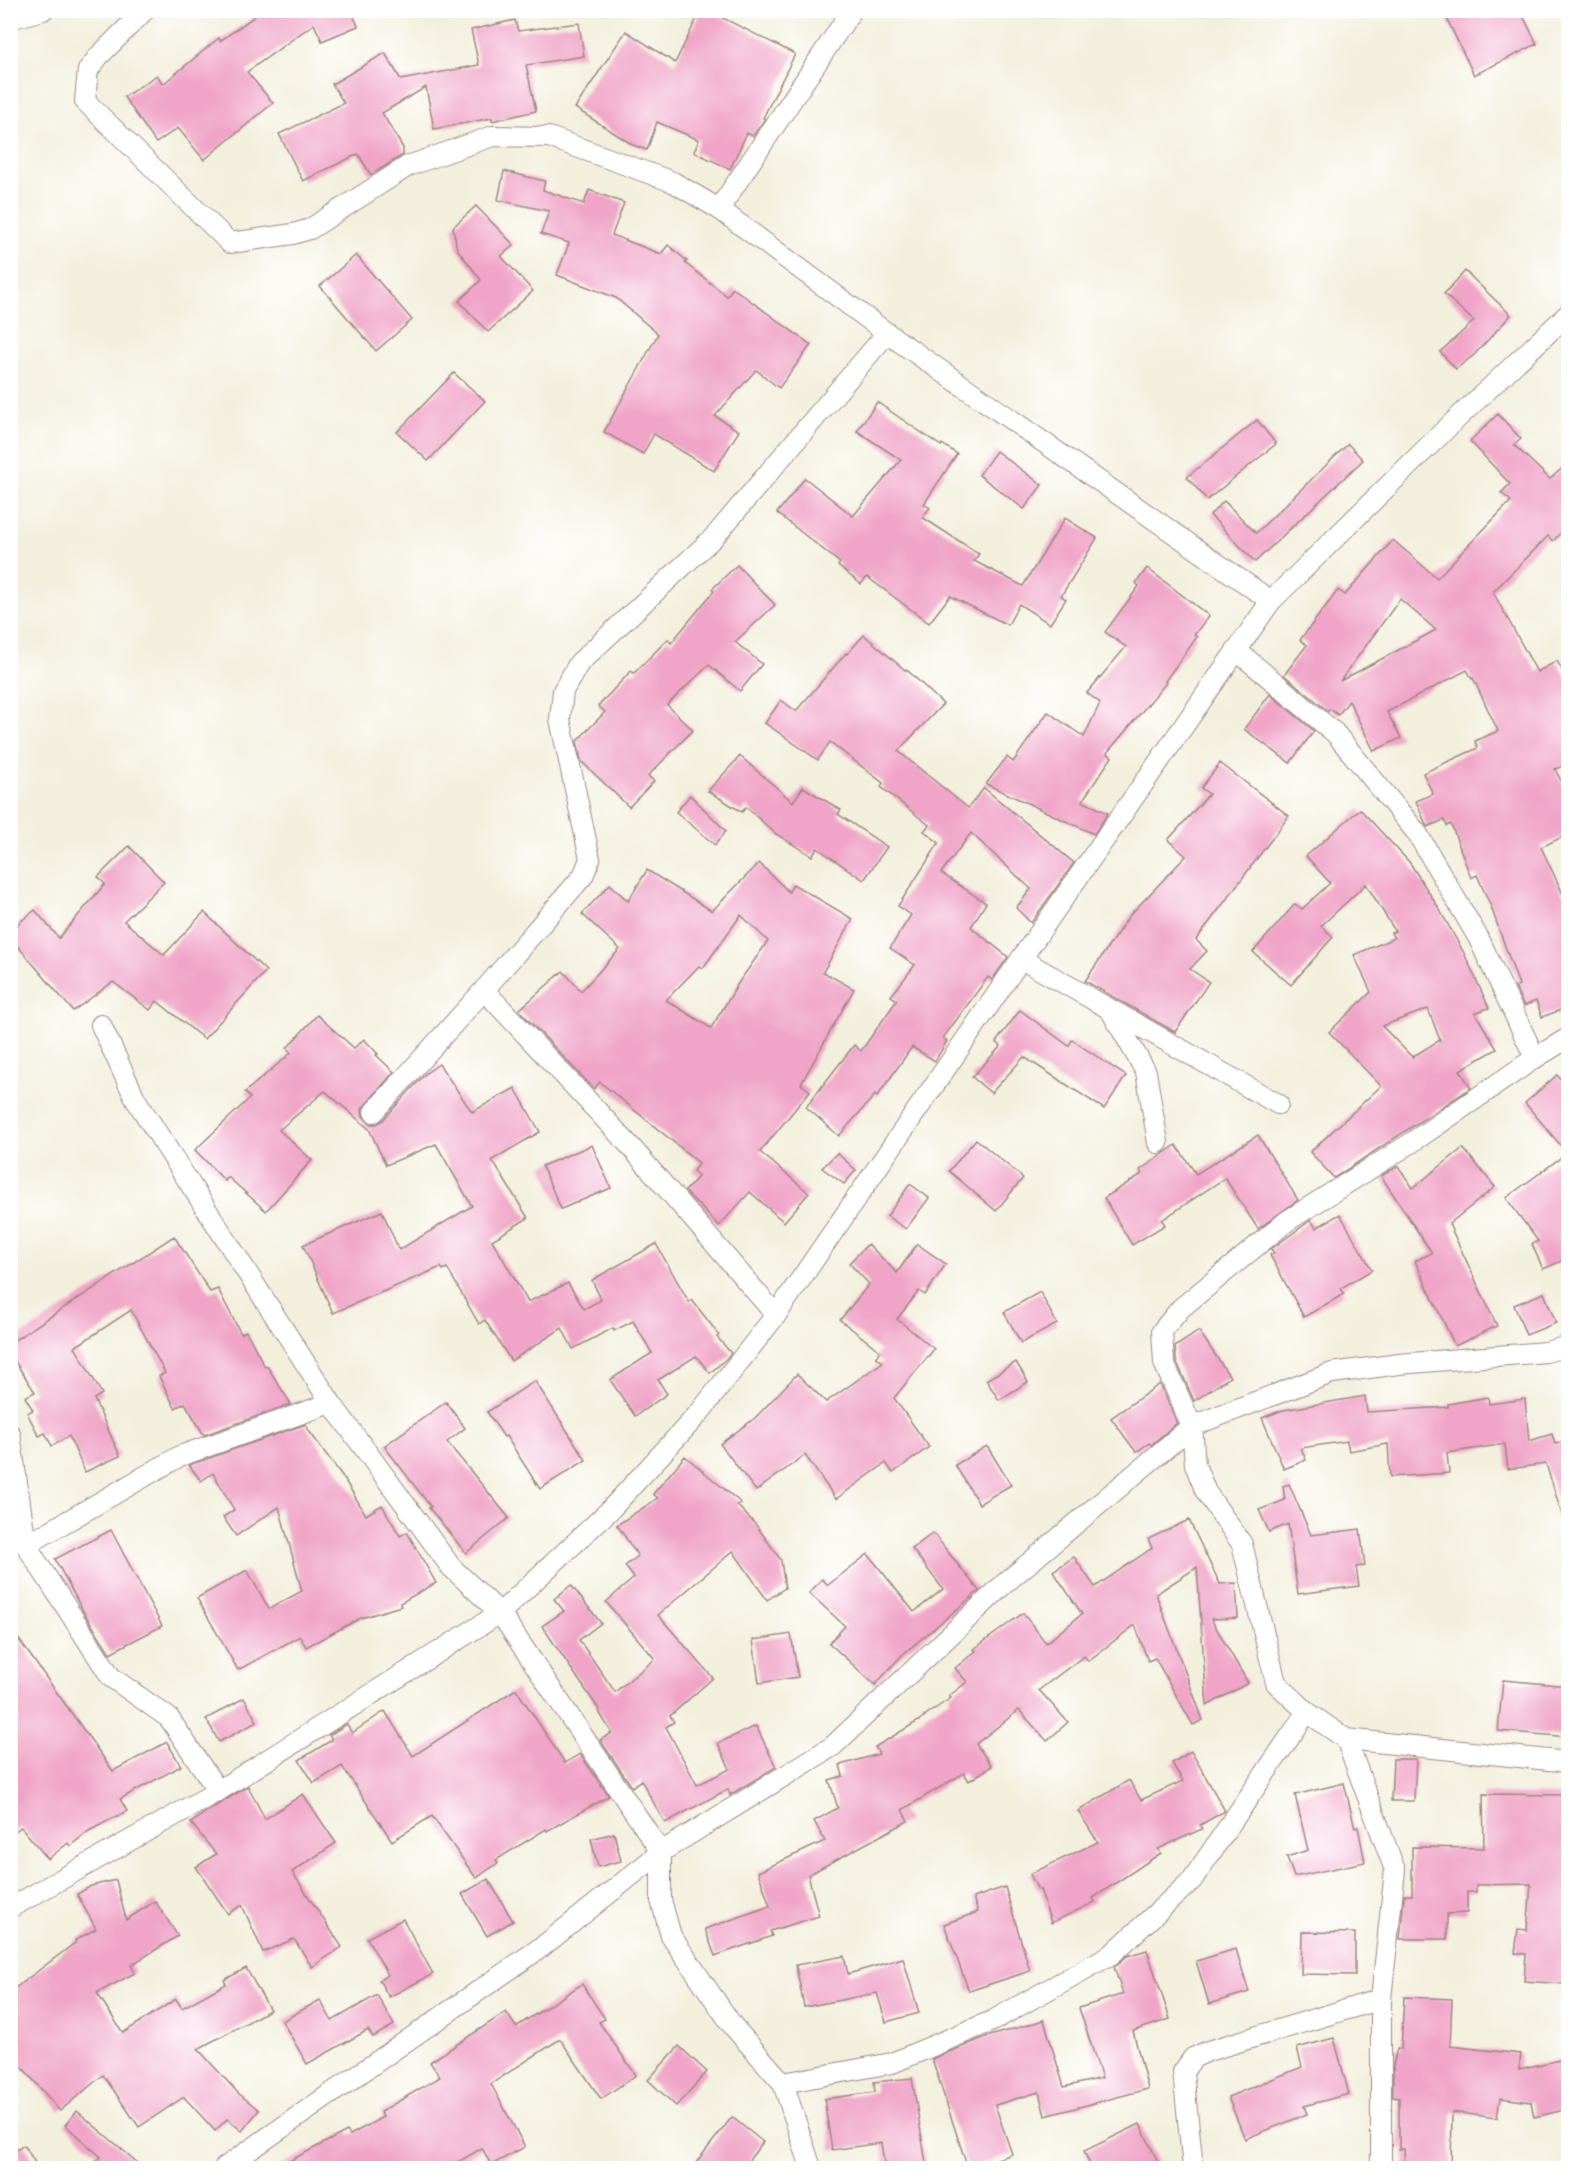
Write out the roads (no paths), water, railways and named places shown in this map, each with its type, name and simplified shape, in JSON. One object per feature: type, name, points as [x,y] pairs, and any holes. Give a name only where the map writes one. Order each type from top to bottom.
[{"type":"street","points":[[10,19],[43,10]]},
{"type":"street","points":[[146,10],[88,69],[85,101],[230,243],[293,234],[310,229],[408,166],[493,136],[549,137],[673,182],[719,209],[887,333],[1271,601]]},
{"type":"street","points":[[719,209],[852,10]]},
{"type":"street","points":[[10,1908],[218,1791],[500,1613],[609,1511],[700,1412],[776,1315],[1020,958],[1271,601],[1446,429],[1569,314]]},
{"type":"street","points":[[374,1112],[583,876],[590,859],[560,719],[563,691],[579,663],[715,536],[887,333]]},
{"type":"street","points":[[1236,650],[1335,733],[1418,833],[1479,939],[1535,1058]]},
{"type":"street","points":[[1020,958],[1278,1104]]},
{"type":"street","points":[[484,990],[631,1147],[776,1315]]},
{"type":"street","points":[[1111,1011],[1146,1072],[1158,1143]]},
{"type":"street","points":[[101,1025],[136,1100],[331,1403],[451,1567],[500,1613],[661,1852],[661,1900],[671,1936],[732,2025],[783,2083],[811,2169]]},
{"type":"street","points":[[1569,1038],[1535,1058],[1411,1143],[1287,1221],[1181,1308],[1162,1331],[1164,1363],[1192,1426],[1195,1465],[1206,1492],[1242,1544],[1276,1683],[1307,1712],[1346,1739],[1569,1762]]},
{"type":"street","points":[[224,2169],[543,1946],[661,1852],[833,1746],[1004,1584],[1192,1426],[1332,1373],[1399,1364],[1546,1352],[1569,1347]]},
{"type":"street","points":[[26,1545],[180,1456],[331,1403]]},
{"type":"street","points":[[10,1434],[26,1545]]},
{"type":"street","points":[[10,1523],[111,1677],[169,1718],[218,1791]]},
{"type":"street","points":[[783,2083],[892,2063],[992,2021],[1112,1954],[1192,1880],[1307,1712]]},
{"type":"street","points":[[1346,1739],[1395,1870],[1381,1999],[1381,2169]]},
{"type":"street","points":[[1192,2169],[1183,2072],[1192,2058],[1208,2051],[1381,1999]]}]
